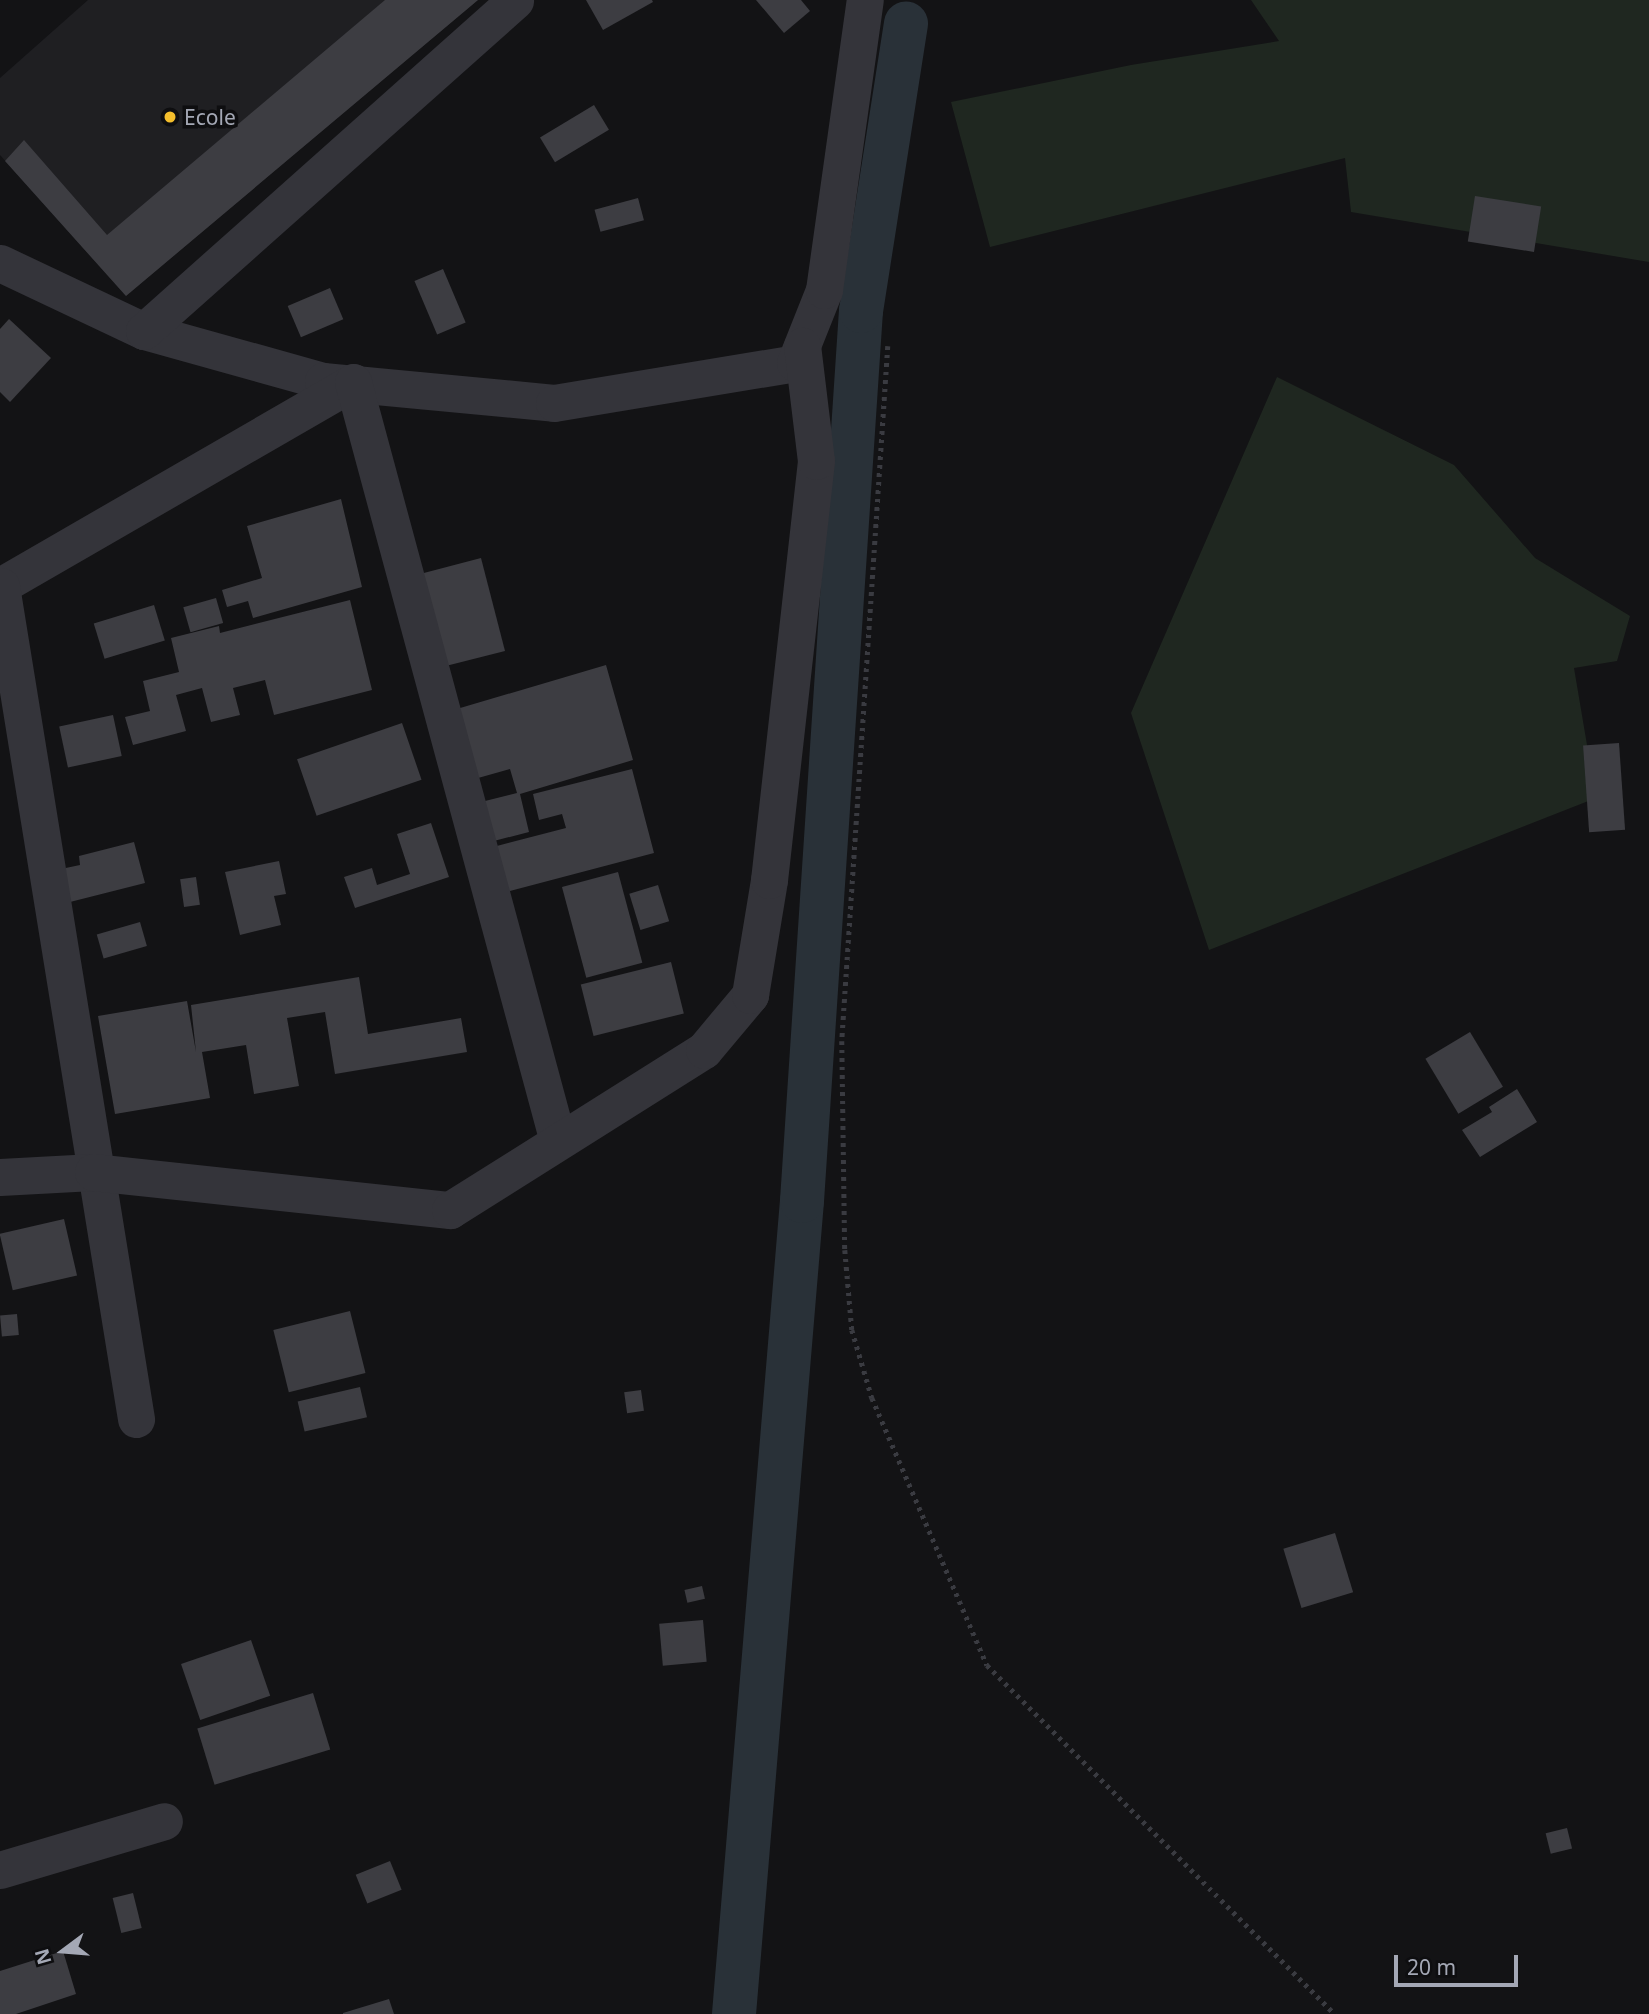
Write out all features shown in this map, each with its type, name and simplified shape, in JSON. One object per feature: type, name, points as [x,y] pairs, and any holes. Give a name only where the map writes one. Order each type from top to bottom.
[{"type":"street","points":[[144,331],[515,0]]},
{"type":"street","points":[[0,263],[144,331],[323,381],[554,403],[795,363],[824,290],[865,0]]},
{"type":"street","points":[[0,1177],[93,1172],[450,1210],[704,1049],[750,995],[769,880],[816,461],[802,346]]},
{"type":"street","points":[[136,1419],[93,1172],[1,586],[353,382]]},
{"type":"street","points":[[353,382],[558,1141]]},
{"type":"street","points":[[0,1870],[164,1821]]},
{"type":"path","points":[[888,346],[842,1041],[845,1251],[852,1330],[872,1398],[987,1665],[1335,2014]]},
{"type":"shaded area","name":"Ecole","points":[[88,0],[478,0],[126,296],[0,155],[0,78]]},
{"type":"shaded area","points":[[1251,0],[1649,0],[1649,262],[1351,212],[1345,158],[990,247],[951,102],[1131,65],[1279,41]]},
{"type":"shaded area","points":[[1277,377],[1454,465],[1535,558],[1630,616],[1617,661],[1574,668],[1596,798],[1209,950],[1131,713]]},
{"type":"building","points":[[385,0],[478,0],[126,296],[5,161],[24,140],[107,235]]},
{"type":"building","points":[[586,0],[652,0],[653,2],[603,30]]},
{"type":"building","points":[[756,0],[801,0],[810,11],[784,33]]},
{"type":"building","points":[[594,105],[609,130],[555,162],[540,137]]},
{"type":"building","points":[[1475,196],[1541,206],[1534,252],[1468,241]]},
{"type":"building","points":[[638,198],[644,220],[600,232],[595,210]]},
{"type":"building","points":[[443,269],[466,322],[437,335],[414,281]]},
{"type":"building","points":[[330,288],[343,319],[301,337],[288,306]]},
{"type":"building","points":[[9,319],[51,358],[10,402],[0,392],[0,329]]},
{"type":"building","points":[[341,499],[362,587],[253,618],[248,601],[227,607],[222,590],[262,578],[247,526]]},
{"type":"building","points":[[481,558],[505,651],[426,671],[420,574]]},
{"type":"building","points":[[216,598],[223,623],[190,632],[183,607]]},
{"type":"building","points":[[350,600],[372,690],[274,715],[265,680],[233,688],[240,715],[211,722],[202,688],[176,695],[186,731],[133,745],[125,717],[150,711],[143,681],[179,672],[171,638],[219,626],[220,633]]},
{"type":"building","points":[[154,605],[165,640],[105,659],[94,623]]},
{"type":"building","points":[[606,665],[633,760],[520,794],[529,832],[490,842],[481,802],[517,793],[510,769],[471,780],[450,711]]},
{"type":"building","points":[[113,715],[122,756],[68,768],[59,726]]},
{"type":"building","points":[[402,723],[422,780],[317,816],[297,759]]},
{"type":"building","points":[[1619,743],[1625,830],[1589,832],[1583,746]]},
{"type":"building","points":[[632,769],[654,853],[506,892],[493,847],[566,828],[562,814],[539,820],[533,794]]},
{"type":"building","points":[[431,823],[449,877],[355,908],[344,877],[372,868],[377,885],[410,874],[397,834]]},
{"type":"building","points":[[134,842],[145,883],[70,902],[61,869],[80,865],[79,856]]},
{"type":"building","points":[[279,861],[286,894],[274,896],[281,925],[240,935],[225,872]]},
{"type":"building","points":[[618,872],[642,963],[586,978],[562,887]]},
{"type":"building","points":[[196,877],[200,905],[184,907],[180,879]]},
{"type":"building","points":[[658,885],[669,921],[640,930],[629,894]]},
{"type":"building","points":[[140,922],[147,946],[104,958],[97,934]]},
{"type":"building","points":[[671,962],[684,1013],[594,1036],[581,984]]},
{"type":"building","points":[[359,977],[368,1034],[461,1018],[467,1052],[335,1074],[325,1012],[287,1018],[299,1086],[254,1094],[246,1045],[202,1052],[210,1098],[115,1114],[98,1016],[187,1001],[196,1052],[191,1005]]},
{"type":"building","points":[[1470,1032],[1503,1087],[1458,1114],[1425,1059]]},
{"type":"building","points":[[1517,1089],[1537,1122],[1480,1157],[1462,1130],[1492,1112],[1489,1107]]},
{"type":"building","points":[[64,1219],[77,1276],[13,1290],[0,1234]]},
{"type":"building","points":[[350,1311],[365,1373],[289,1392],[273,1330]]},
{"type":"building","points":[[17,1314],[19,1335],[2,1336],[0,1315]]},
{"type":"building","points":[[360,1387],[367,1417],[305,1432],[298,1401]]},
{"type":"building","points":[[641,1390],[644,1411],[627,1413],[624,1392]]},
{"type":"building","points":[[1335,1533],[1353,1592],[1301,1608],[1283,1549]]},
{"type":"building","points":[[702,1586],[705,1599],[687,1603],[684,1590]]},
{"type":"building","points":[[703,1620],[707,1662],[663,1666],[659,1624]]},
{"type":"building","points":[[251,1640],[270,1696],[200,1720],[181,1664]]},
{"type":"building","points":[[313,1693],[330,1749],[215,1785],[197,1728]]},
{"type":"building","points":[[1567,1828],[1572,1848],[1551,1854],[1546,1833]]},
{"type":"building","points":[[390,1861],[402,1890],[367,1904],[356,1875]]},
{"type":"building","points":[[133,1893],[142,1928],[121,1933],[113,1898]]},
{"type":"building","points":[[63,1951],[76,1994],[16,2014],[0,2014],[0,1971]]},
{"type":"building","points":[[389,1999],[394,2014],[343,2014],[343,2013]]},
{"type":"waterway","points":[[734,2014],[802,1201],[861,311],[906,23]]},
{"type":"place","name":"Ecole","points":[[170,117]]}]
